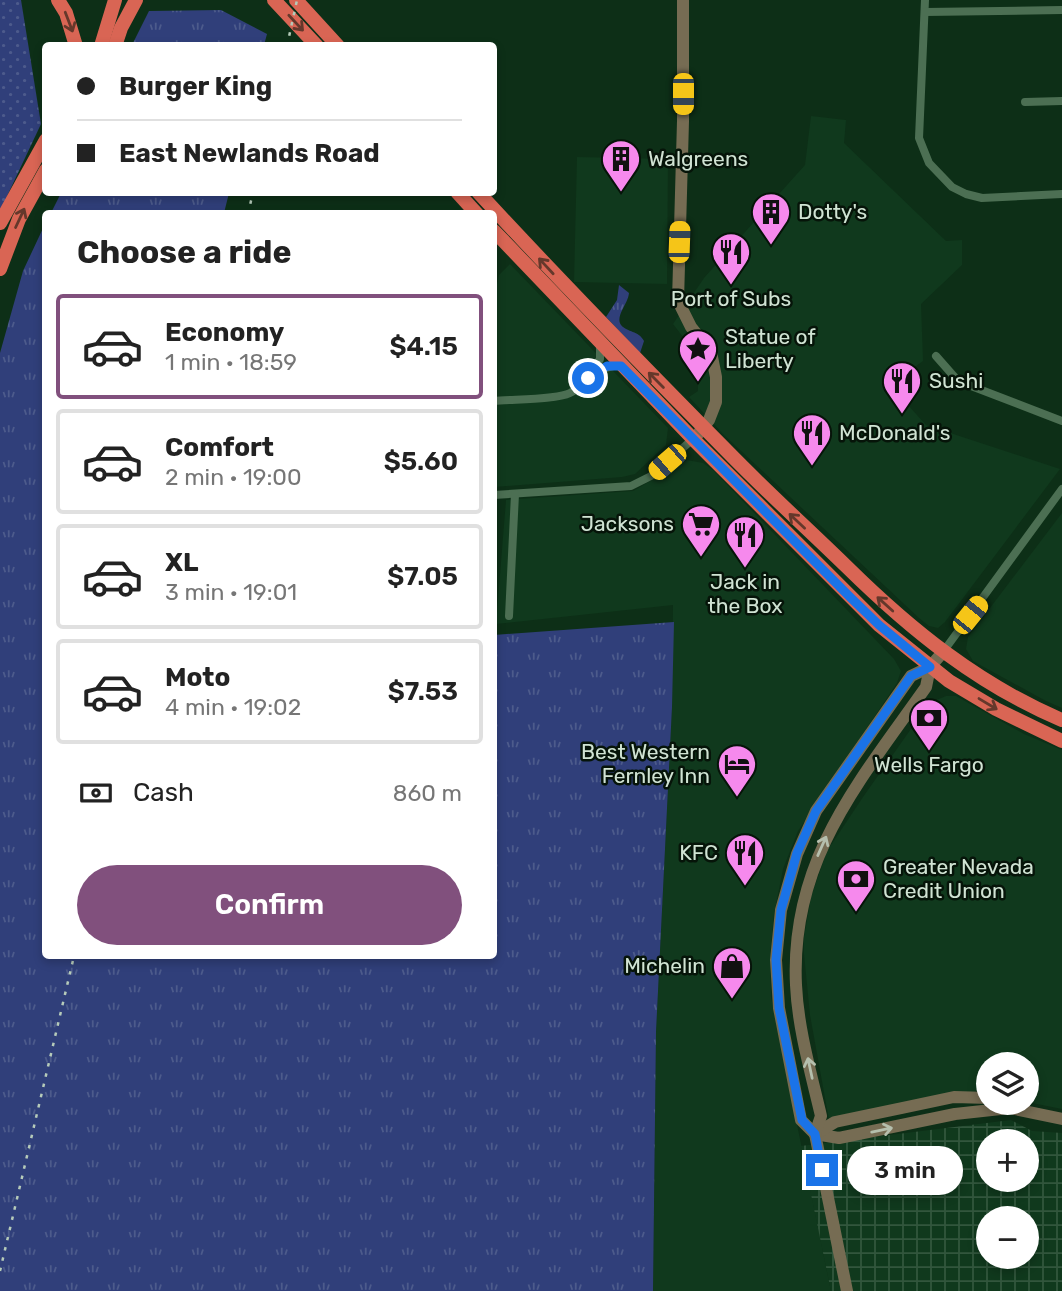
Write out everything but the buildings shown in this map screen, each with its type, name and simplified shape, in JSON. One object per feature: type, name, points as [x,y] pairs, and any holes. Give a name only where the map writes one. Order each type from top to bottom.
[{"type":"highway","points":[[58,0],[66,13],[75,42]]},
{"type":"highway","points":[[103,42],[115,0]]},
{"type":"highway","points":[[121,28],[125,0]]},
{"type":"highway","points":[[116,42],[136,0]]},
{"type":"highway","points":[[274,0],[313,42]]},
{"type":"highway","points":[[296,0],[334,42]]},
{"type":"highway","points":[[0,223],[42,147]]},
{"type":"highway","points":[[0,269],[19,219],[42,177]]},
{"type":"highway","points":[[461,196],[473,210]]},
{"type":"highway","points":[[482,196],[495,210]]},
{"type":"highway","points":[[497,212],[593,316],[875,595],[943,652],[1000,690],[1062,720]]},
{"type":"highway","points":[[497,234],[621,366],[879,625],[930,667],[996,709],[1062,741]]},
{"type":"street","points":[[497,495],[631,486],[651,476],[693,439],[704,428],[716,402],[711,352],[691,327],[678,301],[683,0]]},
{"type":"street","points":[[925,0],[919,138],[929,163],[952,187],[982,198],[1062,194]]},
{"type":"street","points":[[925,12],[1062,9]]},
{"type":"street","points":[[1025,102],[1062,101]]},
{"type":"street","points":[[588,378],[600,359],[600,344]]},
{"type":"street","points":[[936,356],[958,381],[1062,421]]},
{"type":"street","points":[[497,401],[570,393],[607,366],[621,366]]},
{"type":"street","points":[[976,1110],[839,1138],[815,1134],[802,1120],[777,992],[777,942],[781,910],[790,873],[816,811],[911,676],[930,667],[943,652],[1062,489]]},
{"type":"street","points":[[509,616],[515,494]]},
{"type":"street","points":[[847,1291],[815,1134],[821,1116],[800,1017],[796,970],[797,936],[802,905],[819,852],[836,817],[926,687],[930,667]]},
{"type":"street","points":[[777,942],[782,959],[787,966],[796,970]]},
{"type":"street","points":[[815,1134],[835,1122],[915,1105],[976,1098]]},
{"type":"street","points":[[1039,1113],[1062,1119]]},
{"type":"shaded area","points":[[811,116],[846,120],[844,143],[946,241],[962,240],[962,265],[921,304],[923,361],[898,379],[898,394],[926,425],[1060,469],[938,628],[929,626],[919,618],[723,434],[689,397],[698,391],[698,368],[693,350],[673,324],[704,278],[805,165]]},
{"type":"shaded area","points":[[577,157],[668,159],[667,284],[574,282]]},
{"type":"shaded area","points":[[510,264],[668,428],[666,445],[635,474],[497,487],[499,275]]},
{"type":"shaded area","points":[[687,460],[703,463],[713,470],[894,659],[901,671],[897,683],[798,831],[783,869],[774,914],[770,957],[771,997],[831,1291],[653,1291],[656,1032],[672,707],[673,605],[497,624],[506,500],[633,491]]},
{"type":"shaded area","points":[[1062,513],[1062,708],[973,661],[966,649],[968,637]]},
{"type":"shaded area","points":[[946,696],[956,696],[1024,734],[1062,750],[1062,1109],[1039,1104],[1039,1052],[976,1052],[976,1091],[829,1120],[810,1015],[804,954],[811,897],[827,851],[925,709]]},
{"type":"shaded area","points":[[1011,1120],[1028,1129],[976,1129],[976,1192],[1039,1192],[1039,1131],[1062,1133],[1062,1291],[831,1291],[801,1146]]},
{"type":"green space","points":[[0,0],[21,0],[41,124],[0,211]]},
{"type":"green space","points":[[221,10],[267,34],[265,42],[134,42],[149,11]]},
{"type":"green space","points":[[59,196],[228,196],[225,210],[52,210]]},
{"type":"green space","points":[[42,230],[42,959],[497,959],[497,635],[674,622],[656,1032],[653,1291],[0,1291],[0,353],[23,271]]},
{"type":"green space","points":[[619,285],[629,293],[621,314],[621,325],[644,341],[640,353],[606,317],[617,300]]},
{"type":"railway","points":[[288,42],[297,0]]},
{"type":"railway","points":[[249,210],[252,196]]},
{"type":"railway","points":[[0,1271],[73,959]]},
{"type":"place","name":"Walgreens","points":[[621,193]]},
{"type":"place","name":"Dotty's","points":[[771,246]]},
{"type":"place","name":"Port of Subs","points":[[731,286]]},
{"type":"place","name":"Statue of Liberty","points":[[698,383]]},
{"type":"place","name":"Sushi","points":[[902,415]]},
{"type":"place","name":"McDonald's","points":[[812,467]]},
{"type":"place","name":"Jacksons","points":[[701,558]]},
{"type":"place","name":"Jack in the Box","points":[[745,569]]},
{"type":"place","name":"Wells Fargo","points":[[929,752]]},
{"type":"place","name":"Best Western Fernley Inn","points":[[737,798]]},
{"type":"place","name":"KFC","points":[[745,887]]},
{"type":"place","name":"Greater Nevada Credit Union","points":[[856,913]]},
{"type":"place","name":"Michelin","points":[[732,1000]]},
{"type":"route","points":[[588,378],[607,366],[621,366],[849,596],[930,667],[911,676],[816,811],[797,853],[781,910],[776,975],[779,1008],[802,1120],[815,1134],[822,1170]]}]
